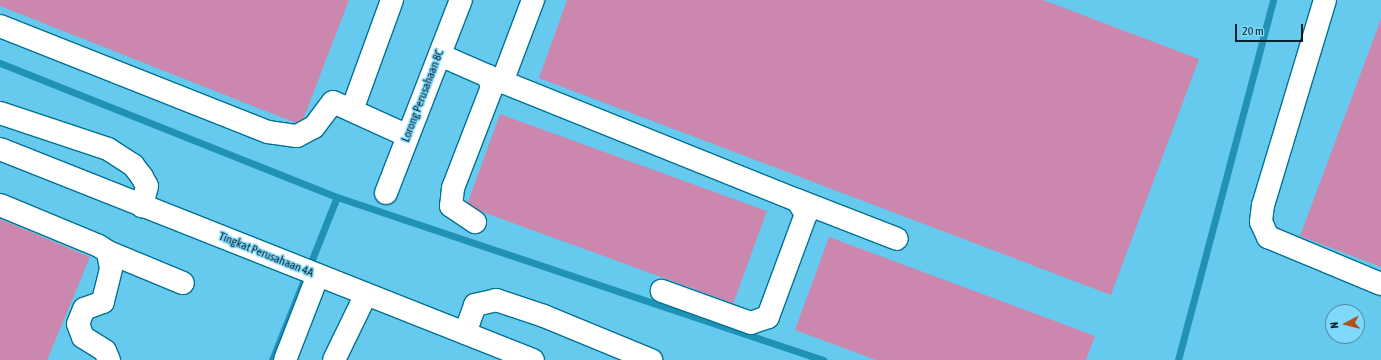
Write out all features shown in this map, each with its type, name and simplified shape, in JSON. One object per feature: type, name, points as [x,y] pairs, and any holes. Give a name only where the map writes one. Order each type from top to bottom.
[{"type":"street","points":[[352,110],[392,0]]},
{"type":"street","name":"Lorong Perusahaan 8C","points":[[386,193],[461,0]]},
{"type":"street","points":[[476,222],[451,206],[453,188],[495,79],[533,0]]},
{"type":"street","points":[[1326,0],[1263,205],[1261,222],[1268,237],[1381,284]]},
{"type":"street","points":[[0,26],[268,132],[297,136],[314,126],[333,102],[408,136]]},
{"type":"street","points":[[440,55],[495,79],[897,239]]},
{"type":"street","points":[[0,113],[108,149],[133,165],[147,186],[142,206]]},
{"type":"street","name":"Tingkat Perusahaan 4A","points":[[0,150],[533,360]]},
{"type":"street","points":[[662,290],[751,323],[768,317],[806,214],[797,200]]},
{"type":"street","points":[[0,205],[183,283]]},
{"type":"street","points":[[108,252],[111,269],[103,302],[84,309],[78,324],[83,337],[105,351],[109,360]]},
{"type":"street","points":[[285,360],[318,275]]},
{"type":"street","points":[[334,360],[366,294]]},
{"type":"street","points":[[465,333],[475,305],[496,300],[544,316],[651,360]]},
{"type":"shaded area","points":[[0,0],[1381,0],[1381,360],[0,360]]},
{"type":"building","points":[[0,0],[349,0],[301,125],[0,6]]},
{"type":"building","points":[[567,0],[1043,0],[1199,59],[1111,295],[539,78]]},
{"type":"building","points":[[1381,19],[1381,267],[1300,236]]},
{"type":"building","points":[[500,114],[767,211],[733,303],[466,206]]},
{"type":"building","points":[[0,219],[90,257],[47,360],[0,360]]},
{"type":"building","points":[[829,237],[1095,336],[1086,360],[876,360],[795,330]]},
{"type":"waterway","points":[[1178,360],[1273,0]]},
{"type":"waterway","points":[[0,63],[337,197],[823,360]]},
{"type":"waterway","points":[[272,360],[337,197]]}]
